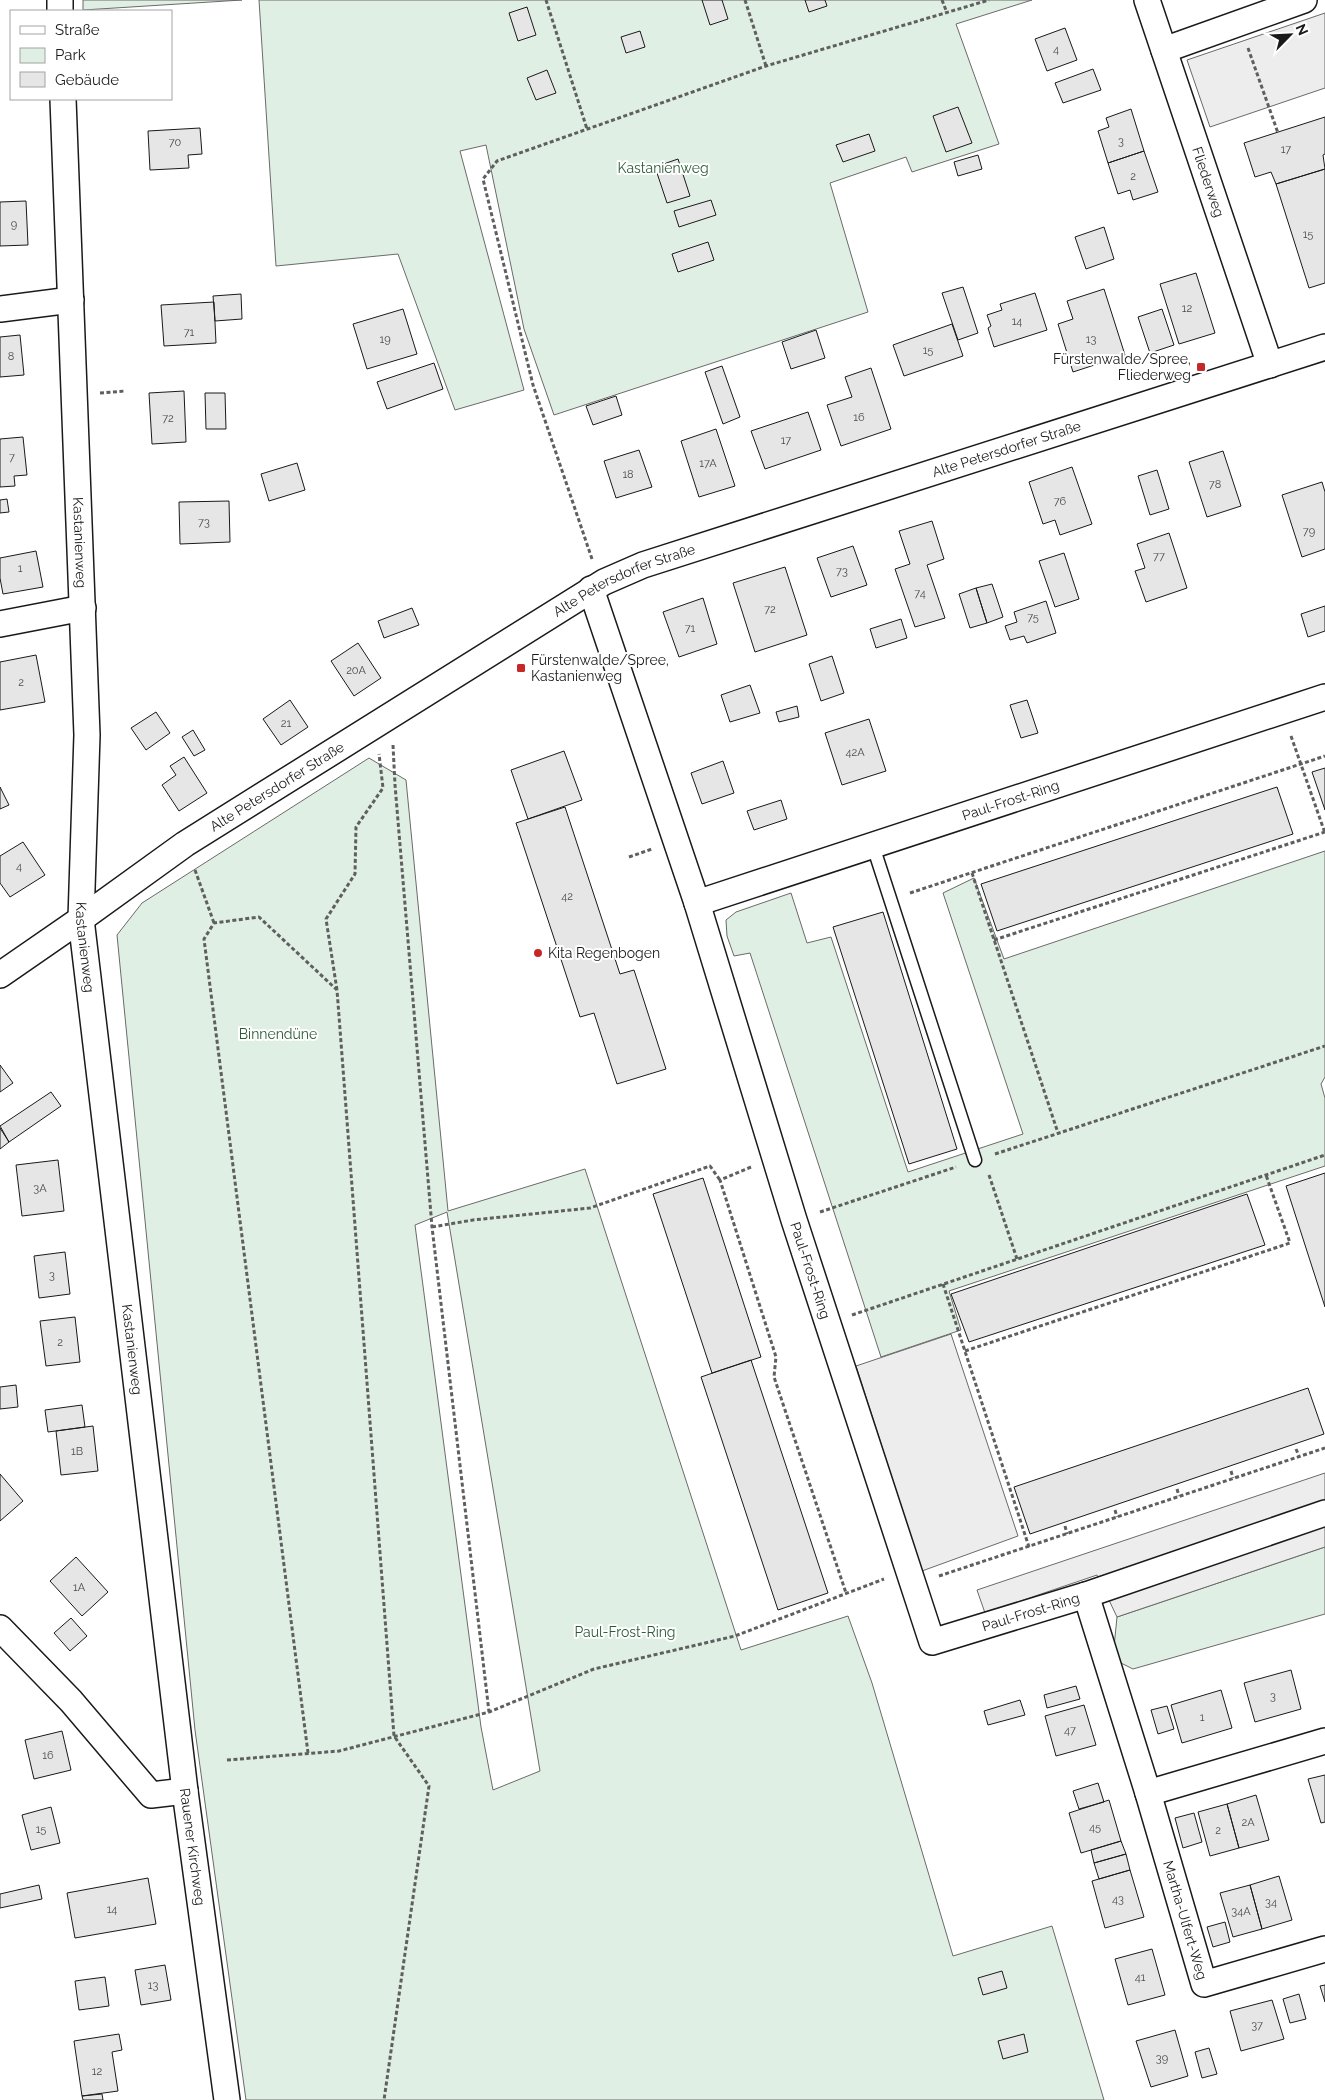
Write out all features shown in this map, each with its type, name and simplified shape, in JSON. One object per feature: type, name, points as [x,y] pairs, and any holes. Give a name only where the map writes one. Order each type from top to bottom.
[{"type":"street","name":"Fliederweg","points":[[1147,0],[1270,365]]},
{"type":"street","points":[[1164,50],[1304,0]]},
{"type":"street","name":"Kastanienweg","points":[[63,100],[87,735],[81,919],[185,1791]]},
{"type":"street","points":[[0,309],[71,300]]},
{"type":"street","name":"Alte Petersdorfer Straße","points":[[0,974],[81,919],[185,844],[597,586],[661,560],[1325,347]]},
{"type":"street","name":"Paul-Frost-Ring","points":[[597,586],[697,903],[774,1157],[932,1642],[1086,1594],[1325,1513]]},
{"type":"street","points":[[0,624],[83,608]]},
{"type":"street","name":"Paul-Frost-Ring","points":[[697,903],[1325,697]]},
{"type":"street","name":"Martha-Ulfert-Weg","points":[[1086,1594],[1148,1793],[1204,1984],[1325,1949]]},
{"type":"street","name":"Rauener Kirchweg","points":[[0,1628],[70,1701],[151,1795],[185,1791],[226,2100]]},
{"type":"street","points":[[1148,1793],[1325,1741]]},
{"type":"lane","points":[[873,846],[979,1159]]},
{"type":"path","points":[[546,0],[587,129]]},
{"type":"path","points":[[745,0],[766,66]]},
{"type":"path","points":[[942,0],[947,14]]},
{"type":"path","points":[[597,586],[591,556],[533,385],[483,179],[497,161],[587,129],[766,66],[947,14],[989,0]]},
{"type":"path","points":[[1239,24],[1278,133]]},
{"type":"path","points":[[994,940],[1325,832],[1282,712]]},
{"type":"path","points":[[391,714],[394,786],[432,1227],[489,1712]]},
{"type":"path","points":[[378,753],[383,788],[356,826],[355,874],[326,919],[337,990],[394,1736],[429,1786],[384,2100]]},
{"type":"path","points":[[890,900],[1325,756]]},
{"type":"path","points":[[185,844],[214,923]]},
{"type":"path","points":[[972,873],[1058,1133]]},
{"type":"path","points":[[214,923],[259,918],[337,990]]},
{"type":"path","points":[[214,923],[204,939],[308,1753]]},
{"type":"path","points":[[794,1220],[1325,1046]]},
{"type":"path","points":[[827,1323],[1325,1155]]},
{"type":"path","points":[[720,1180],[774,1157]]},
{"type":"path","points":[[979,1159],[1017,1259]]},
{"type":"path","points":[[432,1227],[473,1220],[590,1208],[710,1166],[720,1180],[776,1357],[774,1377],[846,1593]]},
{"type":"path","points":[[964,1351],[1290,1244],[1266,1175]]},
{"type":"path","points":[[943,1284],[1029,1547]]},
{"type":"path","points":[[227,1760],[339,1751],[489,1712],[594,1669],[735,1636],[846,1593],[1029,1547],[1325,1448]]},
{"type":"path","points":[[1296,1449],[1299,1456]]},
{"type":"path","points":[[1231,1471],[1233,1478]]},
{"type":"path","points":[[1177,1489],[1179,1496]]},
{"type":"path","points":[[1115,1510],[1117,1517]]},
{"type":"path","points":[[1065,1526],[1066,1534]]},
{"type":"green space","points":[[83,0],[242,0],[83,10]]},
{"type":"green space","name":"Kastanienweg","points":[[259,0],[1032,0],[956,24],[999,144],[912,172],[906,157],[830,183],[868,312],[554,415],[524,329],[486,145],[460,151],[524,390],[455,410],[398,254],[276,266]]},
{"type":"green space","name":"Binnendüne","points":[[369,758],[406,780],[448,1211],[585,1169],[741,1650],[848,1616],[872,1683],[953,1956],[1052,1926],[1104,2100],[246,2100],[195,1730],[117,935],[142,903]],"holes":[[[447,1212],[540,1771],[493,1790],[481,1727],[415,1225]]]},
{"type":"green space","points":[[1325,851],[1325,1077],[1321,1084],[1325,1098],[1325,1166],[949,1291],[961,1330],[881,1357],[750,953],[734,956],[727,936],[726,920],[736,912],[791,893],[807,943],[831,937],[908,1172],[1023,1134],[943,893],[974,878],[1004,959]]},
{"type":"green space","points":[[1325,1547],[1325,1614],[1133,1669],[1119,1662],[1114,1647],[1117,1617]]},
{"type":"shaded area","points":[[1325,13],[1325,88],[1210,127],[1187,60]]},
{"type":"shaded area","points":[[951,1334],[1018,1536],[922,1571],[856,1366]]},
{"type":"shaded area","points":[[1325,1473],[1325,1547],[1117,1617],[1097,1575],[985,1613],[977,1590]]},
{"type":"building","points":[[702,0],[722,0],[728,19],[710,25]]},
{"type":"building","points":[[805,0],[825,0],[827,6],[809,12]]},
{"type":"building","points":[[527,7],[536,35],[518,41],[509,13]]},
{"type":"building","points":[[1065,28],[1077,60],[1047,71],[1035,39]]},
{"type":"building","points":[[640,31],[645,47],[626,53],[621,37]]},
{"type":"building","points":[[1093,69],[1101,90],[1063,103],[1055,83]]},
{"type":"building","points":[[547,70],[556,93],[536,100],[527,78]]},
{"type":"building","points":[[958,107],[972,143],[946,152],[933,116]]},
{"type":"building","points":[[1131,109],[1144,151],[1108,163],[1098,131],[1109,127],[1106,118]]},
{"type":"building","points":[[1325,117],[1325,154],[1323,155],[1325,169],[1276,184],[1271,172],[1255,177],[1244,143]]},
{"type":"building","points":[[200,128],[202,154],[188,155],[189,168],[150,170],[148,131]]},
{"type":"building","points":[[869,134],[875,151],[843,162],[836,145]]},
{"type":"building","points":[[1144,151],[1158,192],[1133,200],[1130,190],[1118,194],[1108,163]]},
{"type":"building","points":[[978,155],[982,169],[958,176],[954,162]]},
{"type":"building","points":[[678,159],[690,196],[667,203],[655,167]]},
{"type":"building","points":[[1325,169],[1325,283],[1309,288],[1276,184]]},
{"type":"building","points":[[711,200],[716,215],[679,227],[674,211]]},
{"type":"building","points":[[26,201],[28,245],[0,246],[0,202]]},
{"type":"building","points":[[1104,227],[1114,259],[1086,269],[1075,237]]},
{"type":"building","points":[[708,242],[714,260],[678,272],[672,254]]},
{"type":"building","points":[[1196,273],[1215,333],[1179,344],[1160,284]]},
{"type":"building","points":[[963,287],[978,333],[958,340],[942,293]]},
{"type":"building","points":[[1104,289],[1125,355],[1073,372],[1058,324],[1073,319],[1067,301]]},
{"type":"building","points":[[1035,293],[1047,330],[994,347],[988,328],[991,326],[987,315],[1002,310],[1000,304]]},
{"type":"building","points":[[241,294],[242,319],[215,321],[213,296]]},
{"type":"building","points":[[214,302],[216,343],[164,346],[161,305]]},
{"type":"building","points":[[403,309],[417,354],[367,369],[353,324]]},
{"type":"building","points":[[1162,309],[1174,345],[1150,353],[1138,317]]},
{"type":"building","points":[[952,324],[963,356],[904,376],[893,345]]},
{"type":"building","points":[[816,330],[825,358],[791,369],[782,342]]},
{"type":"building","points":[[20,335],[24,375],[0,377],[0,337]]},
{"type":"building","points":[[434,363],[443,389],[387,409],[377,382]]},
{"type":"building","points":[[722,366],[740,417],[723,424],[705,372]]},
{"type":"building","points":[[871,368],[891,429],[841,446],[827,405],[852,397],[845,377]]},
{"type":"building","points":[[184,391],[186,442],[152,444],[149,393]]},
{"type":"building","points":[[205,393],[225,393],[226,429],[206,429]]},
{"type":"building","points":[[616,396],[622,415],[593,425],[586,406]]},
{"type":"building","points":[[808,412],[821,450],[765,469],[751,431]]},
{"type":"building","points":[[716,429],[735,486],[699,497],[681,441]]},
{"type":"building","points":[[23,437],[27,475],[14,476],[15,486],[0,487],[0,439]]},
{"type":"building","points":[[639,450],[652,487],[616,498],[604,461]]},
{"type":"building","points":[[1223,451],[1241,506],[1207,517],[1189,462]]},
{"type":"building","points":[[297,463],[305,490],[269,501],[261,474]]},
{"type":"building","points":[[1072,467],[1092,524],[1060,535],[1055,520],[1043,524],[1029,482]]},
{"type":"building","points":[[1157,470],[1169,509],[1150,515],[1138,476]]},
{"type":"building","points":[[1322,482],[1325,492],[1325,549],[1302,557],[1282,495]]},
{"type":"building","points":[[7,499],[9,512],[0,513],[0,500]]},
{"type":"building","points":[[229,501],[230,542],[180,544],[179,502]]},
{"type":"building","points":[[932,521],[944,559],[927,565],[945,618],[915,627],[895,569],[910,564],[899,531]]},
{"type":"building","points":[[1169,533],[1187,588],[1146,602],[1135,571],[1145,568],[1137,544]]},
{"type":"building","points":[[853,546],[867,585],[831,597],[817,558]]},
{"type":"building","points":[[36,551],[43,587],[3,594],[0,578],[0,558]]},
{"type":"building","points":[[1064,553],[1079,599],[1055,607],[1039,561]]},
{"type":"building","points":[[785,567],[807,635],[755,652],[733,583]]},
{"type":"building","points":[[992,584],[1003,617],[987,623],[976,588]]},
{"type":"building","points":[[976,588],[987,623],[970,628],[959,594]]},
{"type":"building","points":[[703,598],[717,644],[679,657],[663,612]]},
{"type":"building","points":[[1046,601],[1056,633],[1027,643],[1024,636],[1010,640],[1005,626],[1017,622],[1014,612]]},
{"type":"building","points":[[1325,606],[1325,631],[1308,637],[1301,614]]},
{"type":"building","points":[[412,608],[419,625],[384,638],[378,621]]},
{"type":"building","points":[[901,619],[907,638],[876,648],[870,629]]},
{"type":"building","points":[[358,643],[381,678],[354,696],[331,661]]},
{"type":"building","points":[[36,655],[45,702],[0,710],[0,662]]},
{"type":"building","points":[[832,656],[844,693],[821,701],[809,664]]},
{"type":"building","points":[[750,685],[760,713],[730,722],[721,695]]},
{"type":"building","points":[[290,700],[308,727],[281,745],[263,719]]},
{"type":"building","points":[[1027,700],[1038,733],[1021,738],[1010,705]]},
{"type":"building","points":[[797,706],[799,717],[779,722],[776,712]]},
{"type":"building","points":[[156,712],[170,733],[146,750],[131,728]]},
{"type":"building","points":[[869,719],[886,771],[842,785],[825,733]]},
{"type":"building","points":[[193,730],[205,750],[194,756],[182,737]]},
{"type":"building","points":[[564,751],[582,800],[528,819],[511,770]]},
{"type":"building","points":[[184,757],[207,793],[179,811],[162,785],[176,775],[170,766]]},
{"type":"building","points":[[723,761],[734,793],[702,804],[691,773]]},
{"type":"building","points":[[1325,768],[1325,810],[1312,772]]},
{"type":"building","points":[[0,787],[9,805],[0,809]]},
{"type":"building","points":[[1277,787],[1293,834],[997,931],[981,884]]},
{"type":"building","points":[[781,800],[787,819],[754,830],[747,811]]},
{"type":"building","points":[[565,807],[620,974],[634,970],[666,1069],[617,1084],[594,1013],[580,1017],[516,823]]},
{"type":"building","points":[[23,842],[45,875],[10,897],[0,883],[0,856]]},
{"type":"building","points":[[883,912],[957,1149],[909,1164],[833,927]]},
{"type":"building","points":[[0,1065],[13,1083],[0,1092]]},
{"type":"building","points":[[51,1092],[61,1106],[9,1142],[0,1126]]},
{"type":"building","points":[[0,1128],[9,1142],[0,1149]]},
{"type":"building","points":[[58,1160],[64,1211],[22,1216],[16,1165]]},
{"type":"building","points":[[1325,1173],[1325,1307],[1286,1186]]},
{"type":"building","points":[[703,1178],[761,1357],[712,1373],[653,1194]]},
{"type":"building","points":[[1247,1194],[1265,1245],[969,1342],[951,1294]]},
{"type":"building","points":[[65,1252],[70,1294],[39,1298],[34,1256]]},
{"type":"building","points":[[75,1317],[80,1362],[46,1366],[40,1321]]},
{"type":"building","points":[[751,1360],[828,1593],[778,1610],[701,1377]]},
{"type":"building","points":[[16,1385],[18,1407],[0,1409],[0,1387]]},
{"type":"building","points":[[1308,1388],[1324,1434],[1030,1534],[1014,1487]]},
{"type":"building","points":[[82,1405],[85,1427],[48,1432],[45,1410]]},
{"type":"building","points":[[93,1426],[98,1471],[61,1475],[56,1431]]},
{"type":"building","points":[[0,1474],[23,1501],[0,1521]]},
{"type":"building","points":[[76,1557],[108,1592],[82,1616],[50,1581]]},
{"type":"building","points":[[71,1618],[87,1636],[70,1651],[54,1633]]},
{"type":"building","points":[[1291,1670],[1301,1709],[1255,1722],[1244,1683]]},
{"type":"building","points":[[1076,1686],[1080,1699],[1047,1708],[1044,1695]]},
{"type":"building","points":[[1221,1690],[1232,1728],[1182,1743],[1171,1705]]},
{"type":"building","points":[[1020,1700],[1025,1715],[988,1725],[984,1711]]},
{"type":"building","points":[[1084,1705],[1096,1745],[1056,1756],[1045,1716]]},
{"type":"building","points":[[1167,1706],[1174,1729],[1158,1734],[1151,1710]]},
{"type":"building","points":[[62,1731],[71,1770],[34,1779],[25,1740]]},
{"type":"building","points":[[1325,1775],[1325,1822],[1321,1823],[1308,1779]]},
{"type":"building","points":[[1098,1783],[1104,1802],[1079,1809],[1073,1791]]},
{"type":"building","points":[[1256,1795],[1269,1840],[1239,1848],[1227,1804]]},
{"type":"building","points":[[1109,1800],[1121,1841],[1081,1853],[1069,1813]]},
{"type":"building","points":[[1227,1804],[1239,1848],[1210,1856],[1198,1812]]},
{"type":"building","points":[[51,1807],[60,1843],[31,1850],[22,1815]]},
{"type":"building","points":[[1194,1813],[1202,1842],[1183,1848],[1175,1818]]},
{"type":"building","points":[[1121,1841],[1126,1854],[1094,1863],[1091,1850]]},
{"type":"building","points":[[1126,1854],[1130,1870],[1099,1879],[1094,1863]]},
{"type":"building","points":[[1130,1870],[1144,1917],[1105,1928],[1092,1881]]},
{"type":"building","points":[[1279,1876],[1292,1920],[1262,1929],[1250,1885]]},
{"type":"building","points":[[148,1878],[156,1924],[75,1938],[67,1893]]},
{"type":"building","points":[[39,1885],[42,1899],[0,1908],[0,1894]]},
{"type":"building","points":[[1250,1885],[1262,1929],[1233,1937],[1220,1893]]},
{"type":"building","points":[[1225,1922],[1230,1942],[1213,1947],[1207,1927]]},
{"type":"building","points":[[1152,1949],[1165,1995],[1128,2005],[1115,1959]]},
{"type":"building","points":[[165,1965],[171,2000],[141,2005],[135,1970]]},
{"type":"building","points":[[1002,1971],[1007,1988],[983,1995],[978,1978]]},
{"type":"building","points":[[105,1977],[109,2006],[79,2010],[75,1981]]},
{"type":"building","points":[[1325,1985],[1325,2002],[1320,1986]]},
{"type":"building","points":[[1299,1994],[1306,2019],[1290,2023],[1283,1999]]},
{"type":"building","points":[[1272,2000],[1284,2039],[1241,2051],[1230,2011]]},
{"type":"building","points":[[1175,2030],[1188,2076],[1151,2087],[1136,2041]]},
{"type":"building","points":[[119,2034],[122,2050],[112,2052],[118,2091],[82,2096],[74,2041]]},
{"type":"building","points":[[1024,2034],[1028,2052],[1003,2059],[998,2041]]},
{"type":"building","points":[[1209,2048],[1217,2074],[1202,2078],[1195,2052]]},
{"type":"building","points":[[102,2094],[103,2100],[83,2100],[82,2096]]},
{"type":"place","name":"Fürstenwalde/Spree, Fliederweg","points":[[1201,367]]},
{"type":"place","name":"Fürstenwalde/Spree, Kastanienweg","points":[[521,668]]},
{"type":"place","name":"Kita Regenbogen","points":[[538,953]]}]
